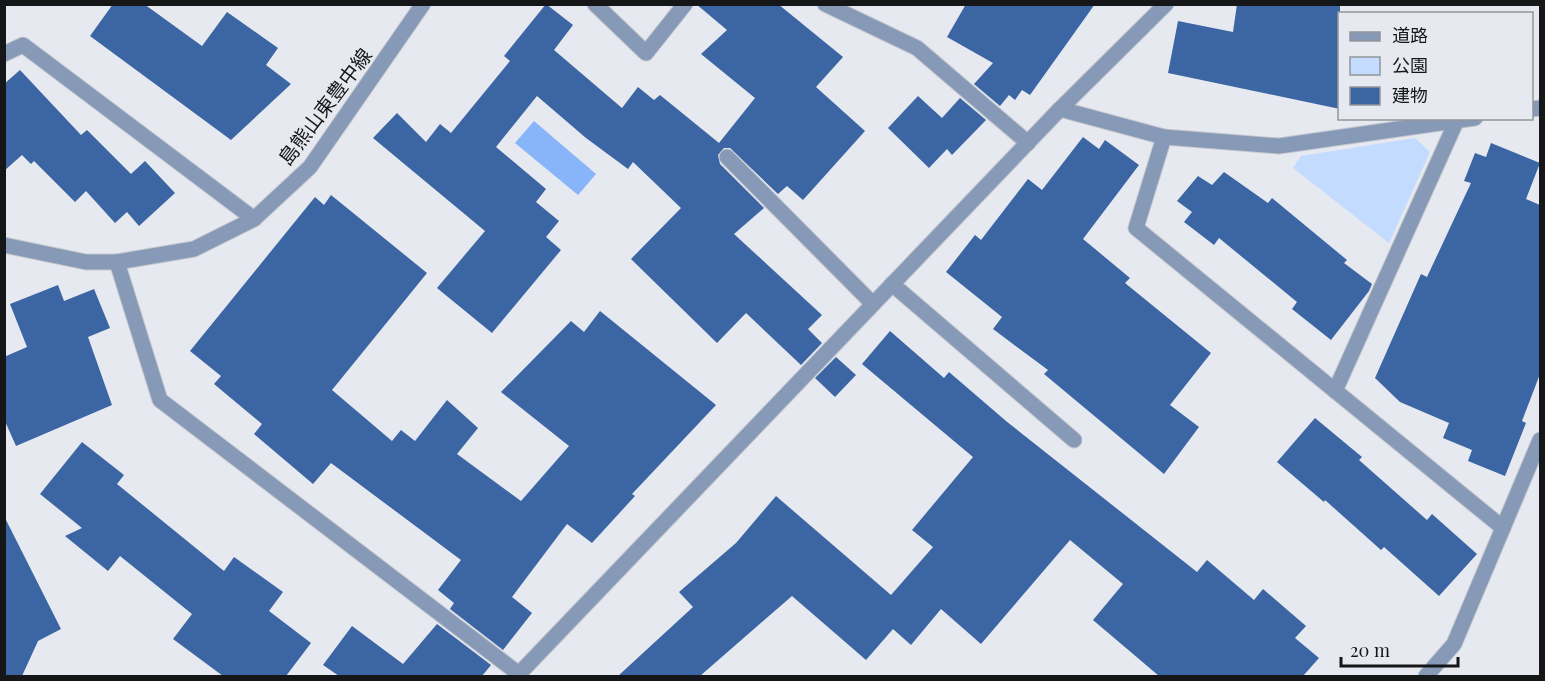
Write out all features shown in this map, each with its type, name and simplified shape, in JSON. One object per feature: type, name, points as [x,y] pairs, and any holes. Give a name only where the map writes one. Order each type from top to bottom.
[{"type":"street","name":"島熊山東豊中線","points":[[4,245],[86,262],[117,262],[194,249],[254,219],[310,167],[423,4]]},
{"type":"street","points":[[595,4],[646,53],[685,4]]},
{"type":"street","points":[[825,4],[917,48],[1028,143]]},
{"type":"street","points":[[117,262],[160,400],[518,675],[1060,109],[1166,4]]},
{"type":"street","points":[[4,54],[23,45],[254,219]]},
{"type":"street","points":[[1060,109],[1164,137],[1279,146],[1466,120]]},
{"type":"street","points":[[1335,391],[1456,122]]},
{"type":"street","points":[[1164,137],[1136,228],[1503,528]]},
{"type":"street","points":[[727,157],[873,304]]},
{"type":"street","points":[[892,284],[1074,440]]},
{"type":"street","points":[[1426,676],[1454,644],[1540,440]]},
{"type":"green space","points":[[1415,138],[1430,152],[1389,243],[1293,168],[1301,156]]},
{"type":"water","points":[[534,121],[596,174],[578,195],[515,143]]},
{"type":"building","points":[[113,4],[144,4],[202,46],[227,12],[278,48],[266,65],[291,84],[231,140],[90,36]]},
{"type":"building","points":[[546,4],[573,25],[554,50],[622,108],[638,87],[654,100],[660,95],[719,143],[755,98],[701,54],[727,30],[696,4],[778,4],[843,57],[816,87],[865,131],[803,200],[787,186],[778,194],[730,148],[724,148],[718,155],[720,164],[764,208],[734,234],[822,315],[808,329],[822,343],[801,365],[746,313],[717,343],[631,259],[681,208],[633,162],[628,169],[586,138],[537,96],[496,147],[546,189],[536,202],[559,221],[546,237],[561,250],[492,333],[437,288],[485,231],[373,138],[397,113],[426,142],[440,124],[451,133],[510,61],[504,56]]},
{"type":"building","points":[[966,4],[1095,4],[1030,95],[1022,90],[1015,100],[1009,95],[1000,106],[974,84],[993,63],[947,37]]},
{"type":"building","points":[[1237,4],[1340,4],[1340,12],[1338,12],[1338,109],[1168,73],[1178,21],[1233,32]]},
{"type":"building","points":[[20,70],[81,135],[87,130],[131,174],[145,161],[175,193],[139,226],[127,212],[115,223],[86,191],[75,202],[34,161],[31,164],[22,155],[4,171],[4,84]]},
{"type":"building","points":[[918,96],[942,118],[960,98],[986,120],[952,155],[947,149],[929,168],[888,128]]},
{"type":"building","points":[[1083,137],[1099,149],[1105,140],[1139,165],[1083,239],[1130,278],[1125,283],[1211,353],[1170,405],[1199,427],[1164,474],[1044,374],[1048,370],[993,329],[1002,317],[946,272],[975,235],[981,240],[1028,179],[1042,190]]},
{"type":"building","points":[[1491,143],[1540,163],[1526,199],[1540,205],[1540,374],[1522,421],[1526,423],[1505,476],[1468,461],[1472,450],[1443,438],[1449,423],[1400,402],[1375,378],[1421,274],[1427,277],[1471,183],[1464,181],[1475,153],[1486,157]]},
{"type":"building","points":[[1224,172],[1268,203],[1272,198],[1347,260],[1344,263],[1372,284],[1331,340],[1292,309],[1297,302],[1219,238],[1214,245],[1184,222],[1192,212],[1177,201],[1198,176],[1212,185]]},
{"type":"building","points":[[331,195],[427,273],[332,390],[392,441],[401,430],[415,441],[447,400],[478,428],[457,454],[521,501],[569,446],[501,392],[571,321],[584,332],[600,311],[716,405],[632,494],[635,496],[592,543],[567,524],[512,597],[532,613],[503,650],[450,609],[454,603],[438,590],[461,560],[331,463],[313,484],[254,434],[262,424],[214,384],[221,376],[190,351],[315,197],[324,205]]},
{"type":"building","points":[[58,285],[64,301],[94,289],[110,328],[88,337],[112,405],[16,446],[4,419],[4,357],[27,347],[10,304]]},
{"type":"building","points":[[890,331],[944,378],[949,372],[1006,421],[1197,572],[1207,560],[1254,600],[1263,589],[1306,626],[1295,638],[1319,658],[1303,676],[1159,676],[1093,620],[1123,584],[1070,540],[981,644],[941,609],[911,645],[893,629],[866,660],[792,596],[700,676],[618,676],[693,607],[679,592],[736,543],[776,496],[891,595],[933,547],[912,530],[973,457],[862,364]]},
{"type":"building","points":[[836,357],[856,375],[835,397],[815,378]]},
{"type":"building","points":[[1315,418],[1362,457],[1359,460],[1427,520],[1432,514],[1477,554],[1439,596],[1384,547],[1381,550],[1325,500],[1324,502],[1277,462]]},
{"type":"building","points":[[82,442],[124,475],[117,484],[224,571],[234,557],[283,592],[269,611],[311,643],[286,676],[223,676],[173,639],[192,614],[120,556],[108,571],[65,536],[82,528],[40,494]]},
{"type":"building","points":[[4,516],[61,629],[38,641],[22,676],[4,676]]},
{"type":"building","points":[[437,624],[491,665],[482,676],[339,676],[323,665],[352,626],[403,664]]}]
